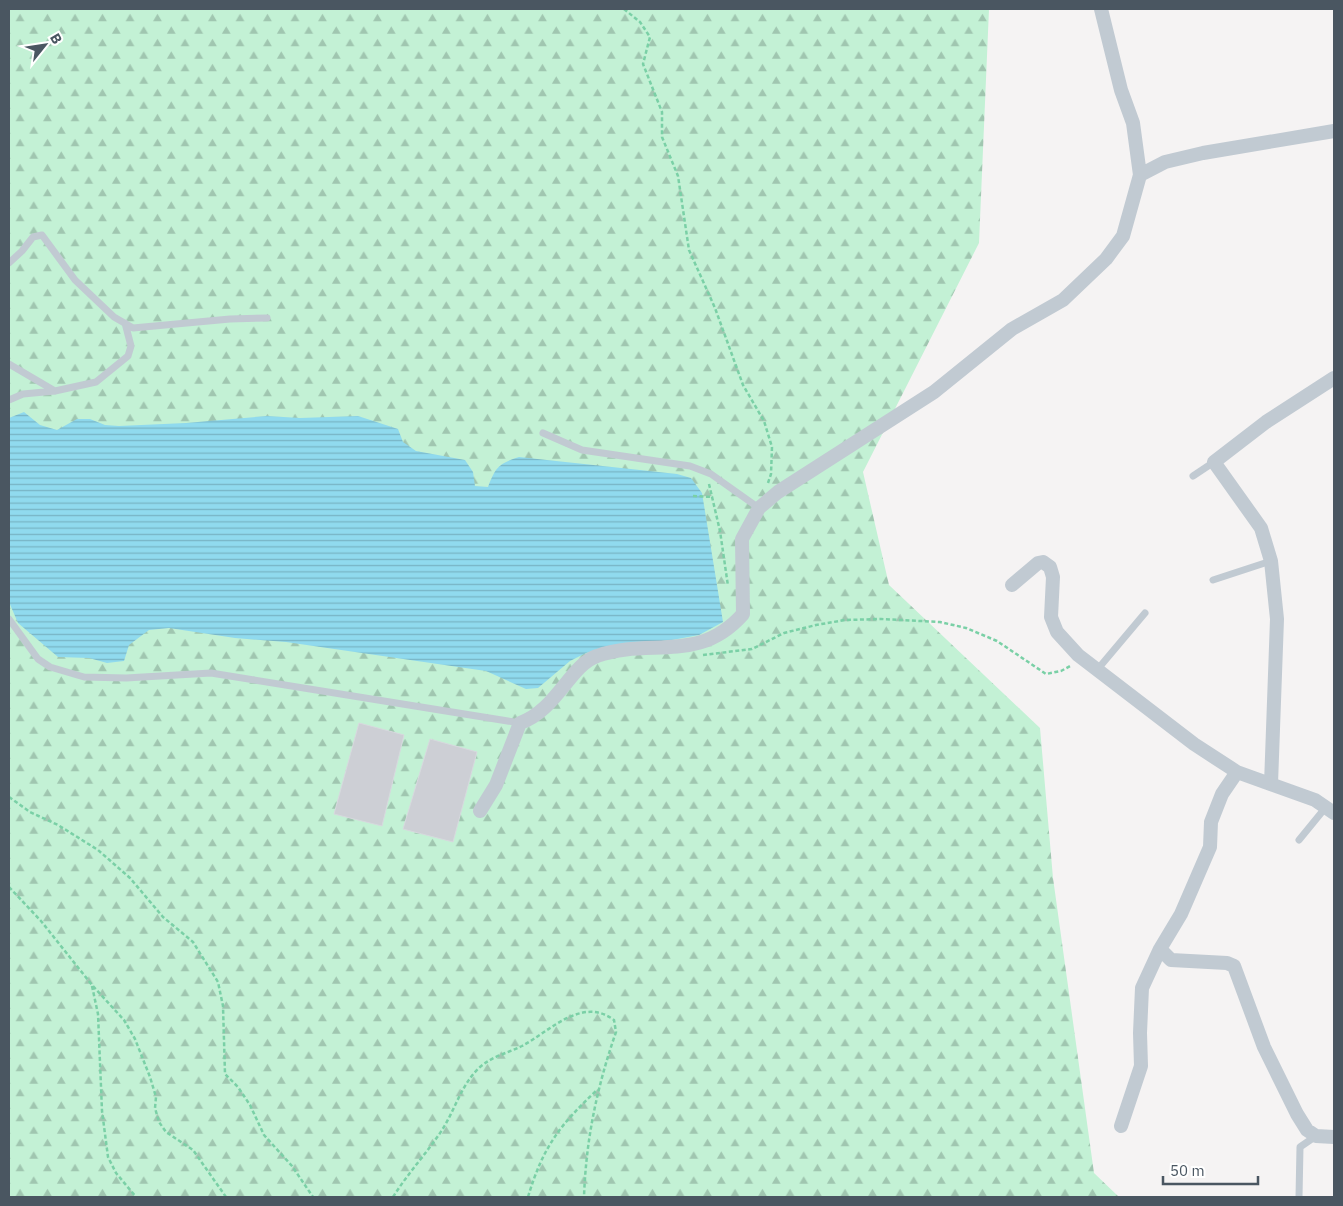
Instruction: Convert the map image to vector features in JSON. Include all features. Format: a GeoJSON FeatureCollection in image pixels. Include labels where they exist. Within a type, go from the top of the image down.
{"type":"FeatureCollection","features":[{"type":"Feature","properties":{"kind":"street"},"geometry":{"type":"LineString","coordinates":[[480,811],[496,785],[520,723],[534,718],[548,706],[594,656],[617,650],[689,647],[730,629],[743,614],[742,538],[759,508],[778,492],[934,392],[1012,329],[1063,300],[1106,260],[1123,236],[1140,175],[1133,123],[1121,90],[1101,9]]}},
{"type":"Feature","properties":{"kind":"street"},"geometry":{"type":"LineString","coordinates":[[1140,175],[1165,162],[1203,153],[1334,131]]}},
{"type":"Feature","properties":{"kind":"street"},"geometry":{"type":"LineString","coordinates":[[1271,784],[1278,619],[1271,560],[1261,528],[1214,462],[1266,422],[1334,378]]}},
{"type":"Feature","properties":{"kind":"street"},"geometry":{"type":"LineString","coordinates":[[1012,585],[1038,563],[1043,562],[1050,567],[1053,577],[1050,617],[1057,632],[1082,659],[1194,744],[1237,772],[1315,800],[1330,810]]}},
{"type":"Feature","properties":{"kind":"street"},"geometry":{"type":"LineString","coordinates":[[1121,1126],[1140,1066],[1142,988],[1160,949],[1181,914],[1210,847],[1212,816],[1222,794],[1237,772]]}},
{"type":"Feature","properties":{"kind":"street"},"geometry":{"type":"LineString","coordinates":[[1160,949],[1171,960],[1228,963],[1234,966],[1276,1075],[1307,1130],[1316,1136],[1334,1138]]}},
{"type":"Feature","properties":{"kind":"lane"},"geometry":{"type":"LineString","coordinates":[[9,263],[33,237],[42,235],[75,280],[114,317],[133,328],[230,319],[266,318]]}},
{"type":"Feature","properties":{"kind":"lane"},"geometry":{"type":"LineString","coordinates":[[9,400],[23,394],[55,391],[96,382],[128,356],[132,346],[125,323]]}},
{"type":"Feature","properties":{"kind":"lane"},"geometry":{"type":"LineString","coordinates":[[9,364],[55,391]]}},
{"type":"Feature","properties":{"kind":"lane"},"geometry":{"type":"LineString","coordinates":[[542,433],[582,450],[690,466],[703,471],[733,489],[759,508]]}},
{"type":"Feature","properties":{"kind":"lane"},"geometry":{"type":"LineString","coordinates":[[1193,476],[1214,462]]}},
{"type":"Feature","properties":{"kind":"lane"},"geometry":{"type":"LineString","coordinates":[[1213,580],[1271,560]]}},
{"type":"Feature","properties":{"kind":"lane"},"geometry":{"type":"LineString","coordinates":[[1097,670],[1145,613]]}},
{"type":"Feature","properties":{"kind":"lane"},"geometry":{"type":"LineString","coordinates":[[9,619],[38,659],[50,667],[84,677],[126,678],[211,673],[520,723]]}},
{"type":"Feature","properties":{"kind":"lane"},"geometry":{"type":"LineString","coordinates":[[1299,840],[1330,810]]}},
{"type":"Feature","properties":{"kind":"lane"},"geometry":{"type":"LineString","coordinates":[[1299,1197],[1300,1147],[1316,1136]]}},
{"type":"Feature","properties":{"kind":"path"},"geometry":{"type":"LineString","coordinates":[[624,9],[640,22],[650,36],[643,64],[662,112],[662,138],[678,176],[689,250],[714,308],[743,385],[764,421],[772,447],[771,474],[759,508]]}},
{"type":"Feature","properties":{"kind":"path"},"geometry":{"type":"LineString","coordinates":[[703,471],[713,497],[730,594]]}},
{"type":"Feature","properties":{"kind":"path"},"geometry":{"type":"LineString","coordinates":[[693,496],[713,497]]}},
{"type":"Feature","properties":{"kind":"path"},"geometry":{"type":"LineString","coordinates":[[696,656],[725,654],[752,649],[784,634],[816,625],[845,620],[881,619],[940,622],[966,628],[997,641],[1046,674],[1061,671],[1082,659]]}},
{"type":"Feature","properties":{"kind":"path"},"geometry":{"type":"LineString","coordinates":[[9,797],[30,812],[58,825],[98,850],[130,878],[163,917],[193,942],[218,982],[223,1006],[225,1074],[238,1087],[250,1104],[264,1135],[292,1166],[313,1197]]}},
{"type":"Feature","properties":{"kind":"path"},"geometry":{"type":"LineString","coordinates":[[9,887],[41,921],[92,985],[124,1020],[135,1039],[156,1097],[155,1108],[159,1122],[166,1132],[193,1150],[226,1197]]}},
{"type":"Feature","properties":{"kind":"path"},"geometry":{"type":"LineString","coordinates":[[92,985],[98,1014],[102,1111],[108,1157],[116,1173],[136,1197]]}},
{"type":"Feature","properties":{"kind":"path"},"geometry":{"type":"LineString","coordinates":[[393,1197],[410,1170],[442,1130],[463,1088],[478,1068],[498,1055],[520,1047],[541,1035],[572,1014],[591,1011],[608,1016],[614,1020],[616,1032],[597,1090],[586,1150],[584,1197]]}},
{"type":"Feature","properties":{"kind":"path"},"geometry":{"type":"LineString","coordinates":[[528,1197],[542,1156],[556,1133],[568,1118],[597,1090]]}},
{"type":"Feature","properties":{"kind":"green space"},"geometry":{"type":"Polygon","coordinates":[[[9,9],[989,9],[979,243],[863,472],[889,585],[1040,728],[1053,878],[1094,1173],[1119,1197],[9,1197],[9,9]]]}},
{"type":"Feature","properties":{"kind":"water"},"geometry":{"type":"Polygon","coordinates":[[[24,412],[40,425],[57,430],[77,419],[90,419],[105,425],[119,426],[186,423],[267,416],[300,418],[358,416],[398,429],[403,442],[416,451],[465,460],[473,472],[475,486],[488,487],[493,475],[502,464],[519,457],[677,474],[691,478],[702,493],[723,622],[699,635],[672,640],[609,646],[586,653],[570,661],[538,688],[526,689],[486,671],[286,642],[235,638],[169,628],[149,630],[129,645],[124,661],[107,663],[89,658],[58,657],[18,623],[9,602],[9,418],[24,412]]]}},
{"type":"Feature","properties":{"kind":"building"},"geometry":{"type":"Polygon","coordinates":[[[359,723],[404,735],[382,826],[334,814],[359,723]]]}},
{"type":"Feature","properties":{"kind":"building"},"geometry":{"type":"Polygon","coordinates":[[[430,739],[477,752],[453,842],[403,829],[430,739]]]}}]}
